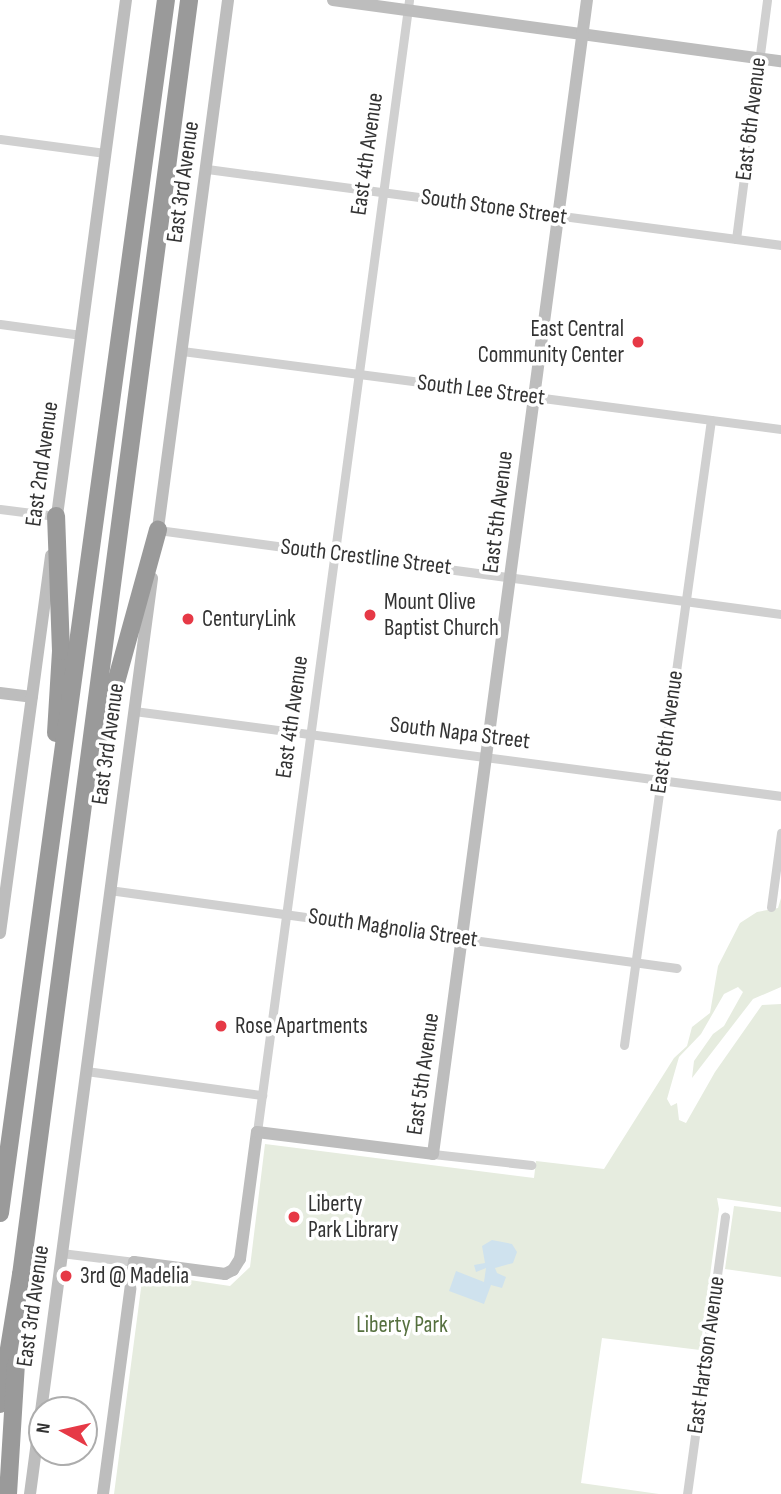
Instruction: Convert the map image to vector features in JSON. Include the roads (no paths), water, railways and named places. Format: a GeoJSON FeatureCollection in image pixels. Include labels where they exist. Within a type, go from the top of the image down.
{"type":"FeatureCollection","features":[{"type":"Feature","properties":{"kind":"highway"},"geometry":{"type":"LineString","coordinates":[[0,1213],[166,0]]}},
{"type":"Feature","properties":{"kind":"highway"},"geometry":{"type":"LineString","coordinates":[[0,1404],[85,794],[189,0]]}},
{"type":"Feature","properties":{"kind":"highway"},"geometry":{"type":"LineString","coordinates":[[57,516],[61,651],[55,729],[60,776]]}},
{"type":"Feature","properties":{"kind":"highway"},"geometry":{"type":"LineString","coordinates":[[85,794],[158,530]]}},
{"type":"Feature","properties":{"kind":"highway"},"geometry":{"type":"LineString","coordinates":[[0,1167],[8,1149]]}},
{"type":"Feature","properties":{"kind":"highway"},"geometry":{"type":"LineString","coordinates":[[8,1494],[20,1275]]}},
{"type":"Feature","properties":{"kind":"street","name":"East 2nd Avenue"},"geometry":{"type":"LineString","coordinates":[[0,933],[4,878],[32,697],[126,0]]}},
{"type":"Feature","properties":{"kind":"street","name":"East 3rd Avenue"},"geometry":{"type":"LineString","coordinates":[[30,1494],[228,0]]}},
{"type":"Feature","properties":{"kind":"street"},"geometry":{"type":"LineString","coordinates":[[333,0],[408,5],[781,61]]}},
{"type":"Feature","properties":{"kind":"street","name":"East 5th Avenue"},"geometry":{"type":"LineString","coordinates":[[433,1153],[587,0]]}},
{"type":"Feature","properties":{"kind":"street","name":"East 6th Avenue"},"geometry":{"type":"LineString","coordinates":[[736,239],[767,0]]}},
{"type":"Feature","properties":{"kind":"street","name":"East 4th Avenue"},"geometry":{"type":"LineString","coordinates":[[134,1262],[225,1275],[233,1270],[240,1259],[408,5]]}},
{"type":"Feature","properties":{"kind":"street"},"geometry":{"type":"LineString","coordinates":[[0,139],[105,153]]}},
{"type":"Feature","properties":{"kind":"street","name":"South Stone Street"},"geometry":{"type":"LineString","coordinates":[[207,169],[781,245]]}},
{"type":"Feature","properties":{"kind":"street"},"geometry":{"type":"LineString","coordinates":[[0,324],[81,335]]}},
{"type":"Feature","properties":{"kind":"street","name":"South Lee Street"},"geometry":{"type":"LineString","coordinates":[[182,351],[781,429]]}},
{"type":"Feature","properties":{"kind":"street","name":"East 6th Avenue"},"geometry":{"type":"LineString","coordinates":[[625,1045],[659,782],[711,419]]}},
{"type":"Feature","properties":{"kind":"street"},"geometry":{"type":"LineString","coordinates":[[0,509],[57,516]]}},
{"type":"Feature","properties":{"kind":"street","name":"South Crestline Street"},"geometry":{"type":"LineString","coordinates":[[158,530],[781,614]]}},
{"type":"Feature","properties":{"kind":"street"},"geometry":{"type":"LineString","coordinates":[[0,693],[32,697]]}},
{"type":"Feature","properties":{"kind":"street","name":"South Napa Street"},"geometry":{"type":"LineString","coordinates":[[134,711],[781,796]]}},
{"type":"Feature","properties":{"kind":"street"},"geometry":{"type":"LineString","coordinates":[[771,907],[781,833]]}},
{"type":"Feature","properties":{"kind":"street","name":"South Magnolia Street"},"geometry":{"type":"LineString","coordinates":[[108,890],[677,968]]}},
{"type":"Feature","properties":{"kind":"street"},"geometry":{"type":"LineString","coordinates":[[86,1071],[262,1095]]}},
{"type":"Feature","properties":{"kind":"street"},"geometry":{"type":"LineString","coordinates":[[257,1132],[531,1165]]}},
{"type":"Feature","properties":{"kind":"street","name":"East Hartson Avenue"},"geometry":{"type":"LineString","coordinates":[[687,1494],[725,1217]]}},
{"type":"Feature","properties":{"kind":"street"},"geometry":{"type":"LineString","coordinates":[[61,1253],[134,1262],[103,1494]]}},
{"type":"Feature","properties":{"kind":"water"},"geometry":{"type":"Polygon","coordinates":[[[492,1240],[512,1244],[517,1252],[513,1263],[495,1268],[497,1273],[506,1277],[502,1288],[491,1285],[484,1304],[449,1291],[456,1271],[484,1282],[486,1268],[476,1272],[474,1265],[485,1263],[482,1246],[492,1240]]]}},
{"type":"Feature","properties":{"kind":"place","name":"East Central Community Center"},"geometry":{"type":"Point","coordinates":[638,342]}},
{"type":"Feature","properties":{"kind":"place","name":"Mount Olive Baptist Church"},"geometry":{"type":"Point","coordinates":[370,615]}},
{"type":"Feature","properties":{"kind":"place","name":"CenturyLink"},"geometry":{"type":"Point","coordinates":[188,619]}},
{"type":"Feature","properties":{"kind":"place","name":"Rose Apartments"},"geometry":{"type":"Point","coordinates":[221,1026]}},
{"type":"Feature","properties":{"kind":"place","name":"Liberty Park Library"},"geometry":{"type":"Point","coordinates":[294,1217]}},
{"type":"Feature","properties":{"kind":"place","name":"3rd @ Madelia"},"geometry":{"type":"Point","coordinates":[66,1276]}},
{"type":"Feature","properties":{"kind":"park label","name":"Liberty Park"},"geometry":{"type":"Point","coordinates":[402,1325]}}]}
